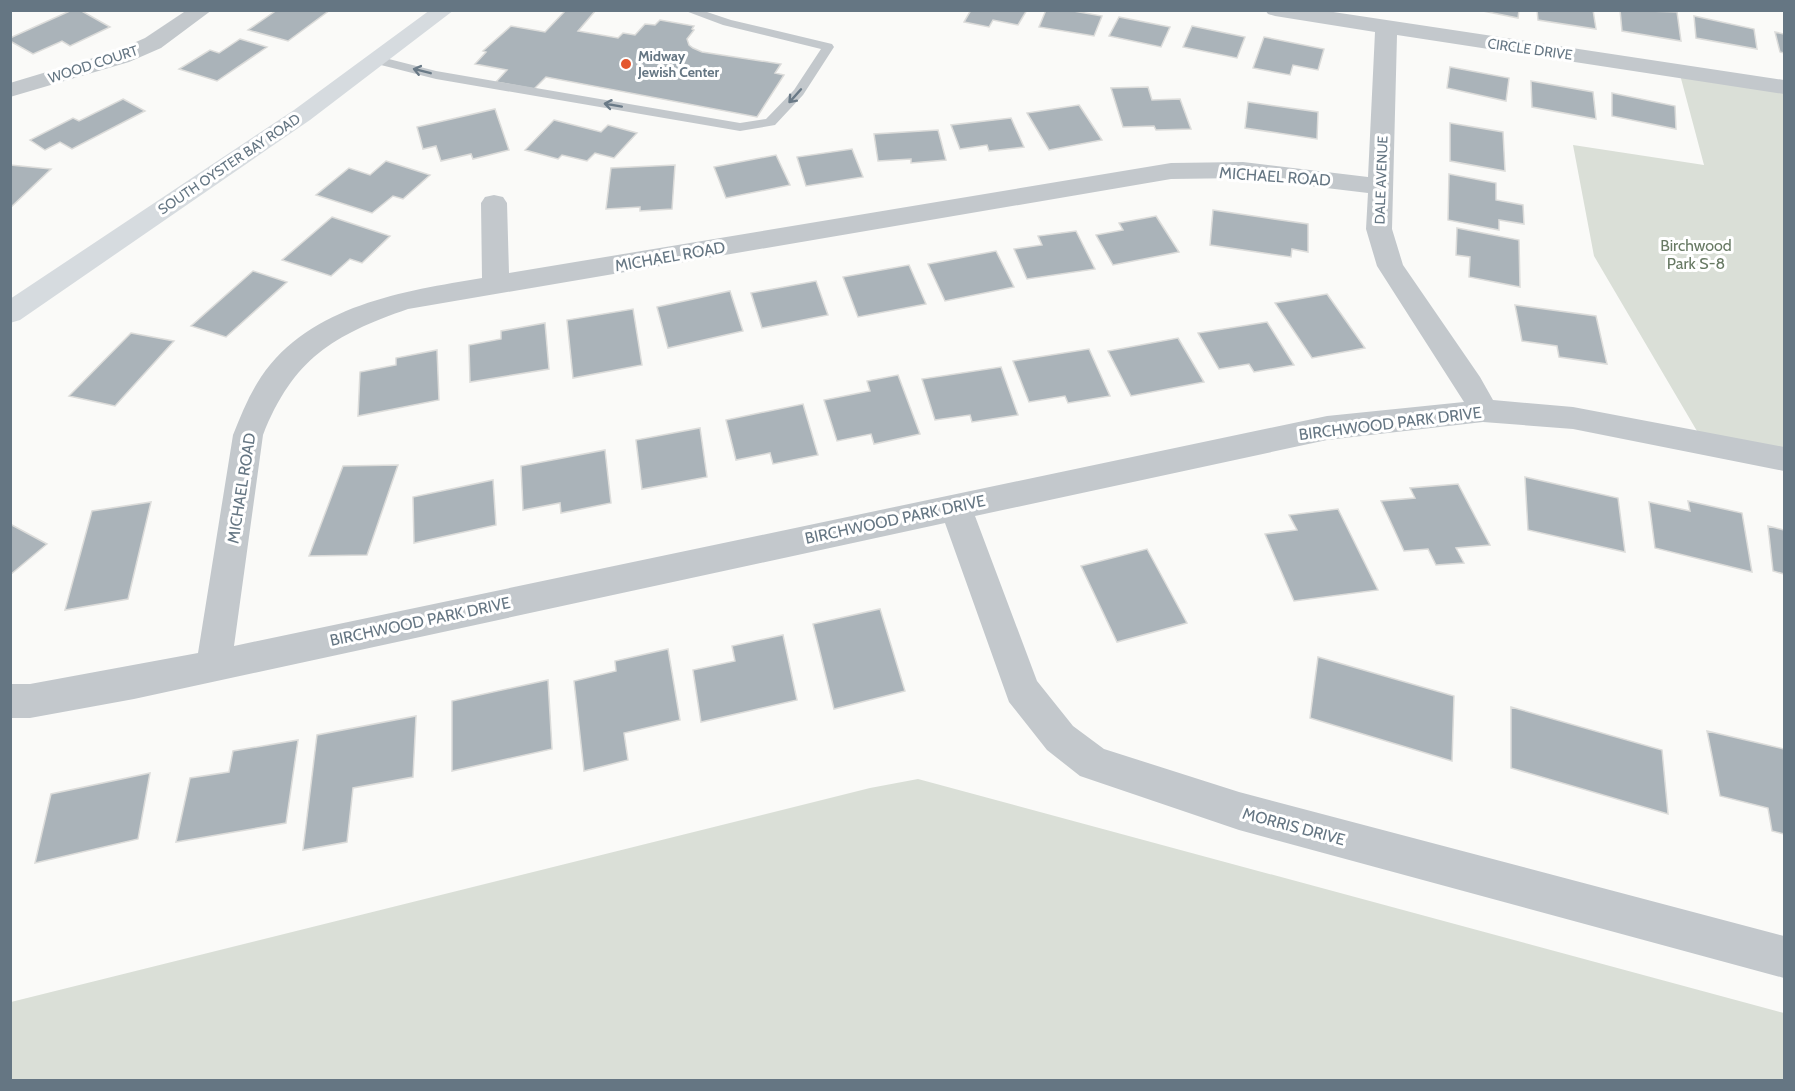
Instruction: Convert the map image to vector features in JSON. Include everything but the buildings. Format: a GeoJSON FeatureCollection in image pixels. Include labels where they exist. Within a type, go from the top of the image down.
{"type":"FeatureCollection","features":[{"type":"Feature","properties":{"kind":"main road","name":"SOUTH OYSTER BAY ROAD"},"geometry":{"type":"LineString","coordinates":[[10,313],[302,115],[444,10]]}},
{"type":"Feature","properties":{"kind":"street","name":"WOOD COURT"},"geometry":{"type":"LineString","coordinates":[[10,90],[121,57],[153,43],[202,10]]}},
{"type":"Feature","properties":{"kind":"street","name":"CIRCLE DRIVE"},"geometry":{"type":"LineString","coordinates":[[1275,10],[1785,87]]}},
{"type":"Feature","properties":{"kind":"street","name":"DALE AVENUE"},"geometry":{"type":"LineString","coordinates":[[1386,27],[1378,229],[1390,266],[1470,385],[1484,411]]}},
{"type":"Feature","properties":{"kind":"street","name":"MICHAEL ROAD"},"geometry":{"type":"LineString","coordinates":[[214,665],[248,435],[257,406],[273,381],[297,354],[335,327],[376,309],[404,300],[1171,171],[1243,170],[1380,187]]}},
{"type":"Feature","properties":{"kind":"street"},"geometry":{"type":"LineString","coordinates":[[494,203],[496,285]]}},
{"type":"Feature","properties":{"kind":"street","name":"BIRCHWOOD PARK DRIVE"},"geometry":{"type":"LineString","coordinates":[[10,701],[30,701],[134,683],[1327,428],[1484,411],[1574,418],[1785,459]]}},
{"type":"Feature","properties":{"kind":"street","name":"MORRIS DRIVE"},"geometry":{"type":"LineString","coordinates":[[956,507],[1022,690],[1060,738],[1093,763],[1239,811],[1785,957]]}},
{"type":"Feature","properties":{"kind":"lane"},"geometry":{"type":"LineString","coordinates":[[377,60],[436,75],[740,127],[770,122],[799,92],[828,47],[727,23],[688,10]]}},
{"type":"Feature","properties":{"kind":"green space","name":"Birchwood Park S-8"},"geometry":{"type":"Polygon","coordinates":[[[1679,71],[1784,87],[1784,459],[1704,443],[1594,256],[1573,145],[1704,165],[1679,71]]]}},
{"type":"Feature","properties":{"kind":"green space"},"geometry":{"type":"Polygon","coordinates":[[[918,779],[1784,1013],[1784,1080],[11,1080],[11,1002],[870,788],[918,779]]]}},
{"type":"Feature","properties":{"kind":"place","name":"Midway Jewish Center"},"geometry":{"type":"Point","coordinates":[626,64]}}]}
